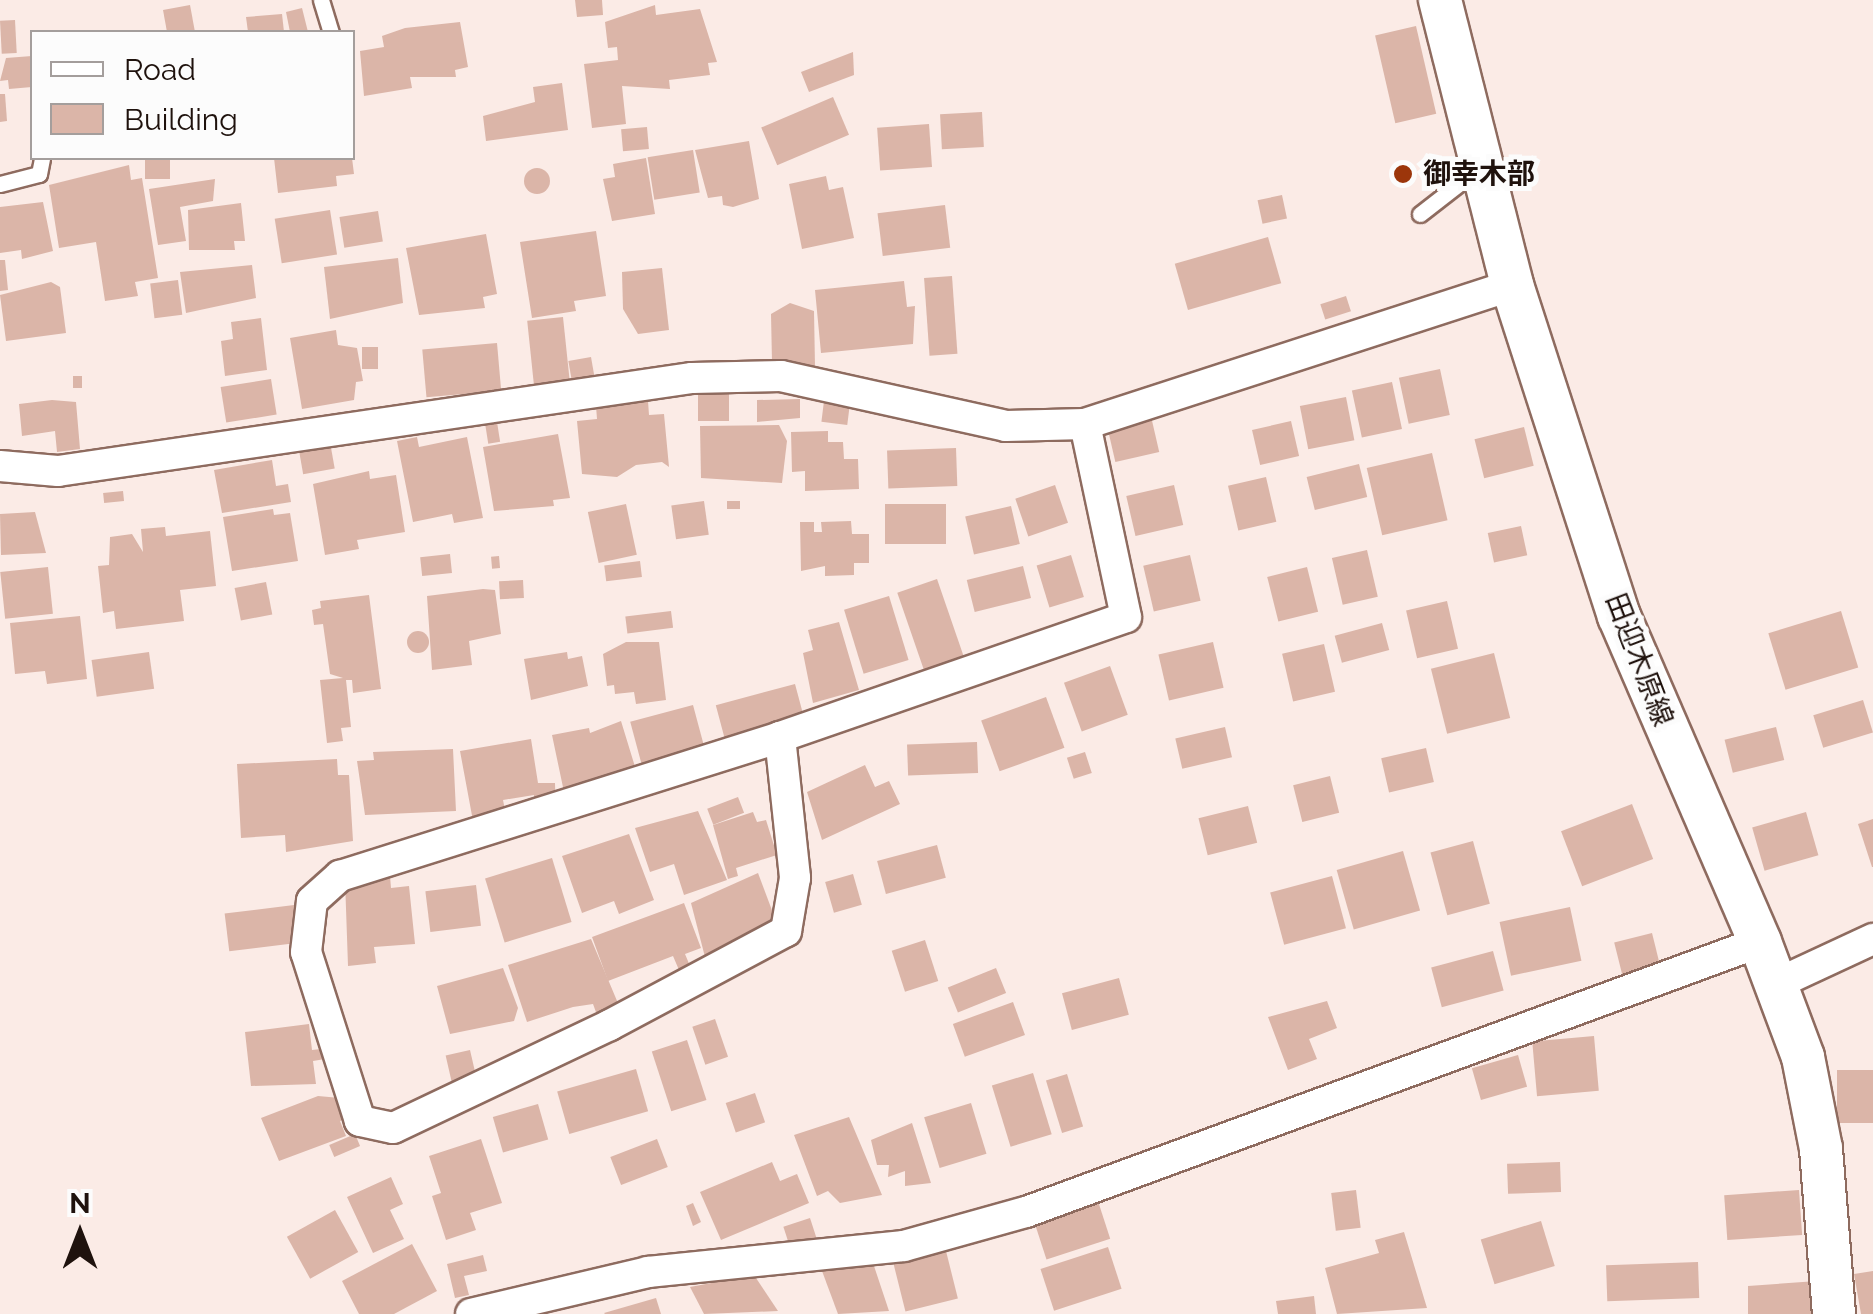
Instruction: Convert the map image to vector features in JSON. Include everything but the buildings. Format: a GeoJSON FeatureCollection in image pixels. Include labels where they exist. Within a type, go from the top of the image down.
{"type":"FeatureCollection","features":[{"type":"Feature","properties":{"kind":"main road","name":"田迎木原線"},"geometry":{"type":"LineString","coordinates":[[1440,0],[1512,285],[1619,616],[1760,942],[1803,1057],[1822,1149],[1834,1314]]}},
{"type":"Feature","properties":{"kind":"street"},"geometry":{"type":"LineString","coordinates":[[0,466],[58,471],[692,378],[781,376],[1006,426],[1085,424],[1512,285]]}},
{"type":"Feature","properties":{"kind":"street"},"geometry":{"type":"LineString","coordinates":[[780,738],[796,878],[786,930],[610,1025],[393,1128],[360,1121],[306,952],[312,901],[340,876],[780,738],[1126,617],[1085,424]]}},
{"type":"Feature","properties":{"kind":"street"},"geometry":{"type":"LineString","coordinates":[[1776,984],[1873,939]]}},
{"type":"Feature","properties":{"kind":"street"},"geometry":{"type":"LineString","coordinates":[[471,1314],[648,1272],[904,1246],[1026,1212],[1760,942]]}},
{"type":"Feature","properties":{"kind":"lane"},"geometry":{"type":"LineString","coordinates":[[321,0],[329,30]]}},
{"type":"Feature","properties":{"kind":"lane"},"geometry":{"type":"LineString","coordinates":[[0,184],[39,174],[42,160]]}},
{"type":"Feature","properties":{"kind":"lane"},"geometry":{"type":"LineString","coordinates":[[1420,214],[1482,166]]}},
{"type":"Feature","properties":{"kind":"place","name":"御幸木部"},"geometry":{"type":"Point","coordinates":[1403,174]}}]}
